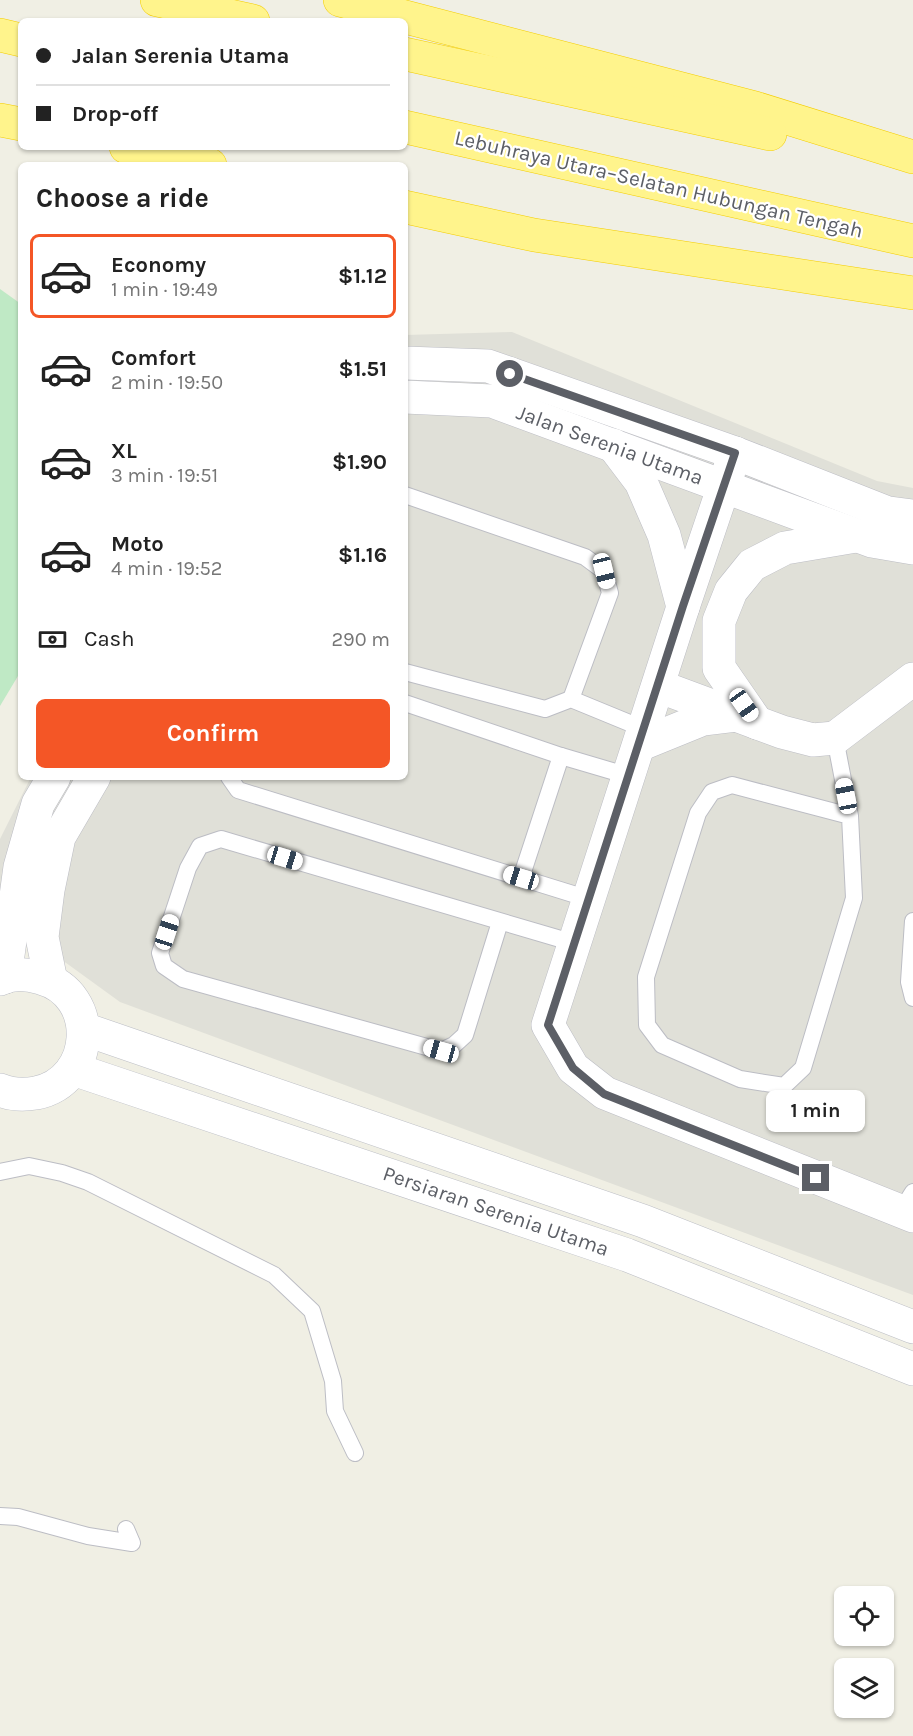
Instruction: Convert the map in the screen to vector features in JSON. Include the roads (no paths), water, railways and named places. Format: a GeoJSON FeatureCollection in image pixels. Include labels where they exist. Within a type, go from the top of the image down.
{"type":"FeatureCollection","features":[{"type":"Feature","properties":{"kind":"highway"},"geometry":{"type":"LineString","coordinates":[[158,0],[240,18]]}},
{"type":"Feature","properties":{"kind":"highway"},"geometry":{"type":"LineString","coordinates":[[340,0],[755,108],[913,157]]}},
{"type":"Feature","properties":{"kind":"highway"},"geometry":{"type":"LineString","coordinates":[[0,35],[18,39]]}},
{"type":"Feature","properties":{"kind":"highway"},"geometry":{"type":"LineString","coordinates":[[408,55],[913,165]]}},
{"type":"Feature","properties":{"kind":"highway"},"geometry":{"type":"LineString","coordinates":[[0,120],[18,123]]}},
{"type":"Feature","properties":{"kind":"highway","name":"Lebuhraya Utara–Selatan Hubungan Tengah"},"geometry":{"type":"LineString","coordinates":[[408,128],[913,241]]}},
{"type":"Feature","properties":{"kind":"highway"},"geometry":{"type":"LineString","coordinates":[[140,150],[196,162]]}},
{"type":"Feature","properties":{"kind":"highway"},"geometry":{"type":"LineString","coordinates":[[408,208],[534,235],[913,294]]}},
{"type":"Feature","properties":{"kind":"street","name":"Jalan Serenia Utama"},"geometry":{"type":"LineString","coordinates":[[408,363],[488,366],[735,453],[888,513],[913,516]]}},
{"type":"Feature","properties":{"kind":"street","name":"Jalan Serenia Utama"},"geometry":{"type":"LineString","coordinates":[[408,397],[492,401],[872,541],[913,548]]}},
{"type":"Feature","properties":{"kind":"street"},"geometry":{"type":"LineString","coordinates":[[613,445],[641,482],[664,535],[683,606]]}},
{"type":"Feature","properties":{"kind":"street"},"geometry":{"type":"LineString","coordinates":[[735,453],[683,606],[548,1025],[573,1068],[604,1094],[909,1207]]}},
{"type":"Feature","properties":{"kind":"street"},"geometry":{"type":"LineString","coordinates":[[746,719],[719,668],[720,621],[731,591],[752,565],[785,548],[858,536]]}},
{"type":"Feature","properties":{"kind":"street"},"geometry":{"type":"LineString","coordinates":[[658,686],[782,732],[813,741],[835,738],[913,679]]}},
{"type":"Feature","properties":{"kind":"street"},"geometry":{"type":"LineString","coordinates":[[641,737],[703,719],[746,719]]}},
{"type":"Feature","properties":{"kind":"street"},"geometry":{"type":"LineString","coordinates":[[0,1090],[26,1095],[44,1091],[60,1083],[73,1069],[84,1043],[84,1029],[80,1014],[74,1001],[63,989],[51,981],[28,975],[3,978],[10,875],[38,804],[52,780]]}},
{"type":"Feature","properties":{"kind":"street"},"geometry":{"type":"LineString","coordinates":[[51,981],[42,937],[50,879],[59,837],[92,780]]}},
{"type":"Feature","properties":{"kind":"street","name":"Persiaran Serenia Utama"},"geometry":{"type":"LineString","coordinates":[[84,1029],[643,1221],[913,1327]]}},
{"type":"Feature","properties":{"kind":"street","name":"Persiaran Serenia Utama"},"geometry":{"type":"LineString","coordinates":[[73,1069],[627,1255],[913,1369]]}},
{"type":"Feature","properties":{"kind":"lane"},"geometry":{"type":"LineString","coordinates":[[408,496],[585,557],[604,571],[610,593],[572,699]]}},
{"type":"Feature","properties":{"kind":"lane"},"geometry":{"type":"LineString","coordinates":[[408,673],[545,709],[572,699],[641,737]]}},
{"type":"Feature","properties":{"kind":"lane"},"geometry":{"type":"LineString","coordinates":[[408,704],[561,756],[629,776]]}},
{"type":"Feature","properties":{"kind":"lane"},"geometry":{"type":"LineString","coordinates":[[835,738],[850,816],[854,898],[803,1068],[784,1086],[740,1079],[662,1046],[647,1025],[646,977],[698,813],[712,792],[732,785],[850,816]]}},
{"type":"Feature","properties":{"kind":"lane"},"geometry":{"type":"LineString","coordinates":[[521,878],[561,756]]}},
{"type":"Feature","properties":{"kind":"lane"},"geometry":{"type":"LineString","coordinates":[[231,780],[238,790],[589,899]]}},
{"type":"Feature","properties":{"kind":"lane"},"geometry":{"type":"LineString","coordinates":[[500,922],[465,1035],[454,1045],[441,1051],[183,979],[164,966],[160,953],[188,868],[200,846],[221,839],[574,943]]}},
{"type":"Feature","properties":{"kind":"lane"},"geometry":{"type":"LineString","coordinates":[[913,921],[909,982],[913,998]]}},
{"type":"Feature","properties":{"kind":"lane"},"geometry":{"type":"LineString","coordinates":[[0,1172],[29,1166],[62,1173],[88,1182],[274,1275],[312,1311],[333,1381],[335,1411],[355,1453]]}},
{"type":"Feature","properties":{"kind":"lane"},"geometry":{"type":"LineString","coordinates":[[0,1516],[18,1517],[87,1536],[132,1543],[126,1529]]}}]}
